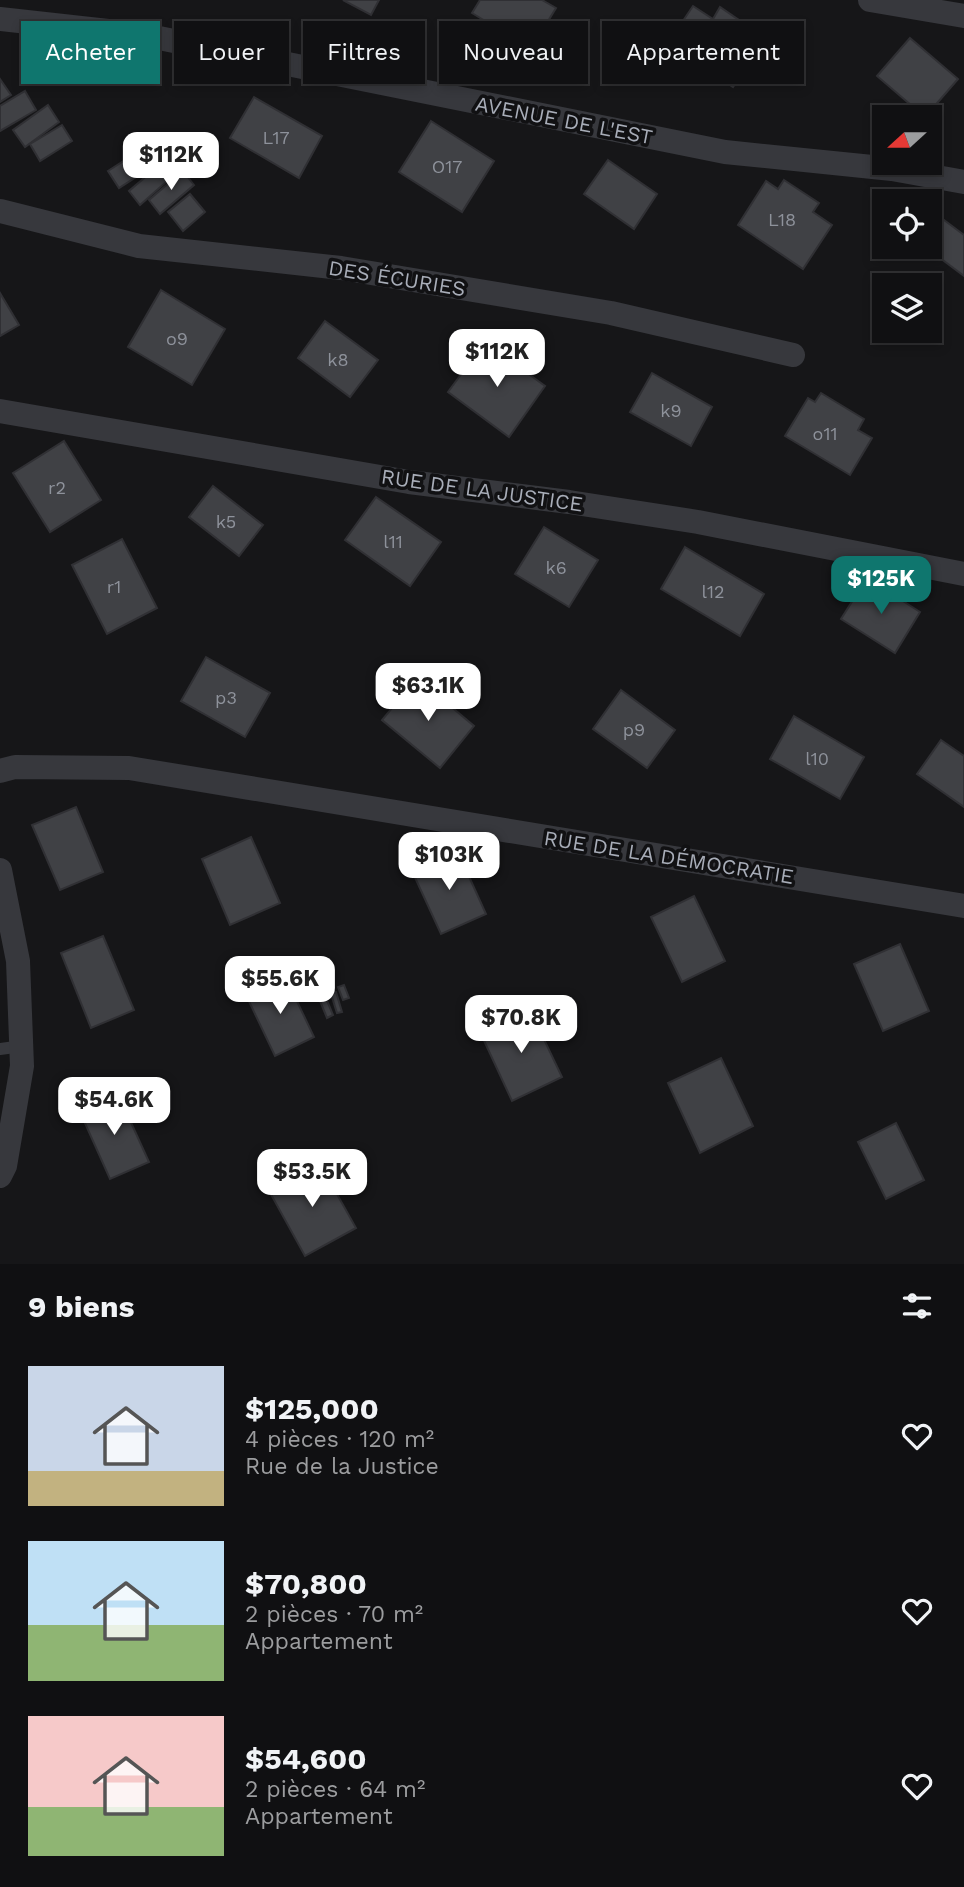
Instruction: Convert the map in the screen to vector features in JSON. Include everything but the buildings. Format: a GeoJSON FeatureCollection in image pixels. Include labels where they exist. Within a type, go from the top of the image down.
{"type":"FeatureCollection","features":[{"type":"Feature","properties":{"kind":"street"},"geometry":{"type":"LineString","coordinates":[[870,0],[964,16]]}},
{"type":"Feature","properties":{"kind":"street","name":"AVENUE DE L'EST"},"geometry":{"type":"LineString","coordinates":[[0,19],[144,35],[725,152],[892,169],[964,182]]}},
{"type":"Feature","properties":{"kind":"street","name":"DES ÉCURIES"},"geometry":{"type":"LineString","coordinates":[[0,211],[139,246],[341,268],[611,313],[793,355]]}},
{"type":"Feature","properties":{"kind":"street","name":"RUE DE LA JUSTICE"},"geometry":{"type":"LineString","coordinates":[[0,411],[409,481],[698,522],[964,574]]}},
{"type":"Feature","properties":{"kind":"street","name":"RUE DE LA DÉMOCRATIE"},"geometry":{"type":"LineString","coordinates":[[0,771],[15,767],[129,768],[964,906]]}},
{"type":"Feature","properties":{"kind":"street"},"geometry":{"type":"LineString","coordinates":[[0,870],[18,961],[11,1047],[22,1066],[5,1166],[0,1176]]}}]}
